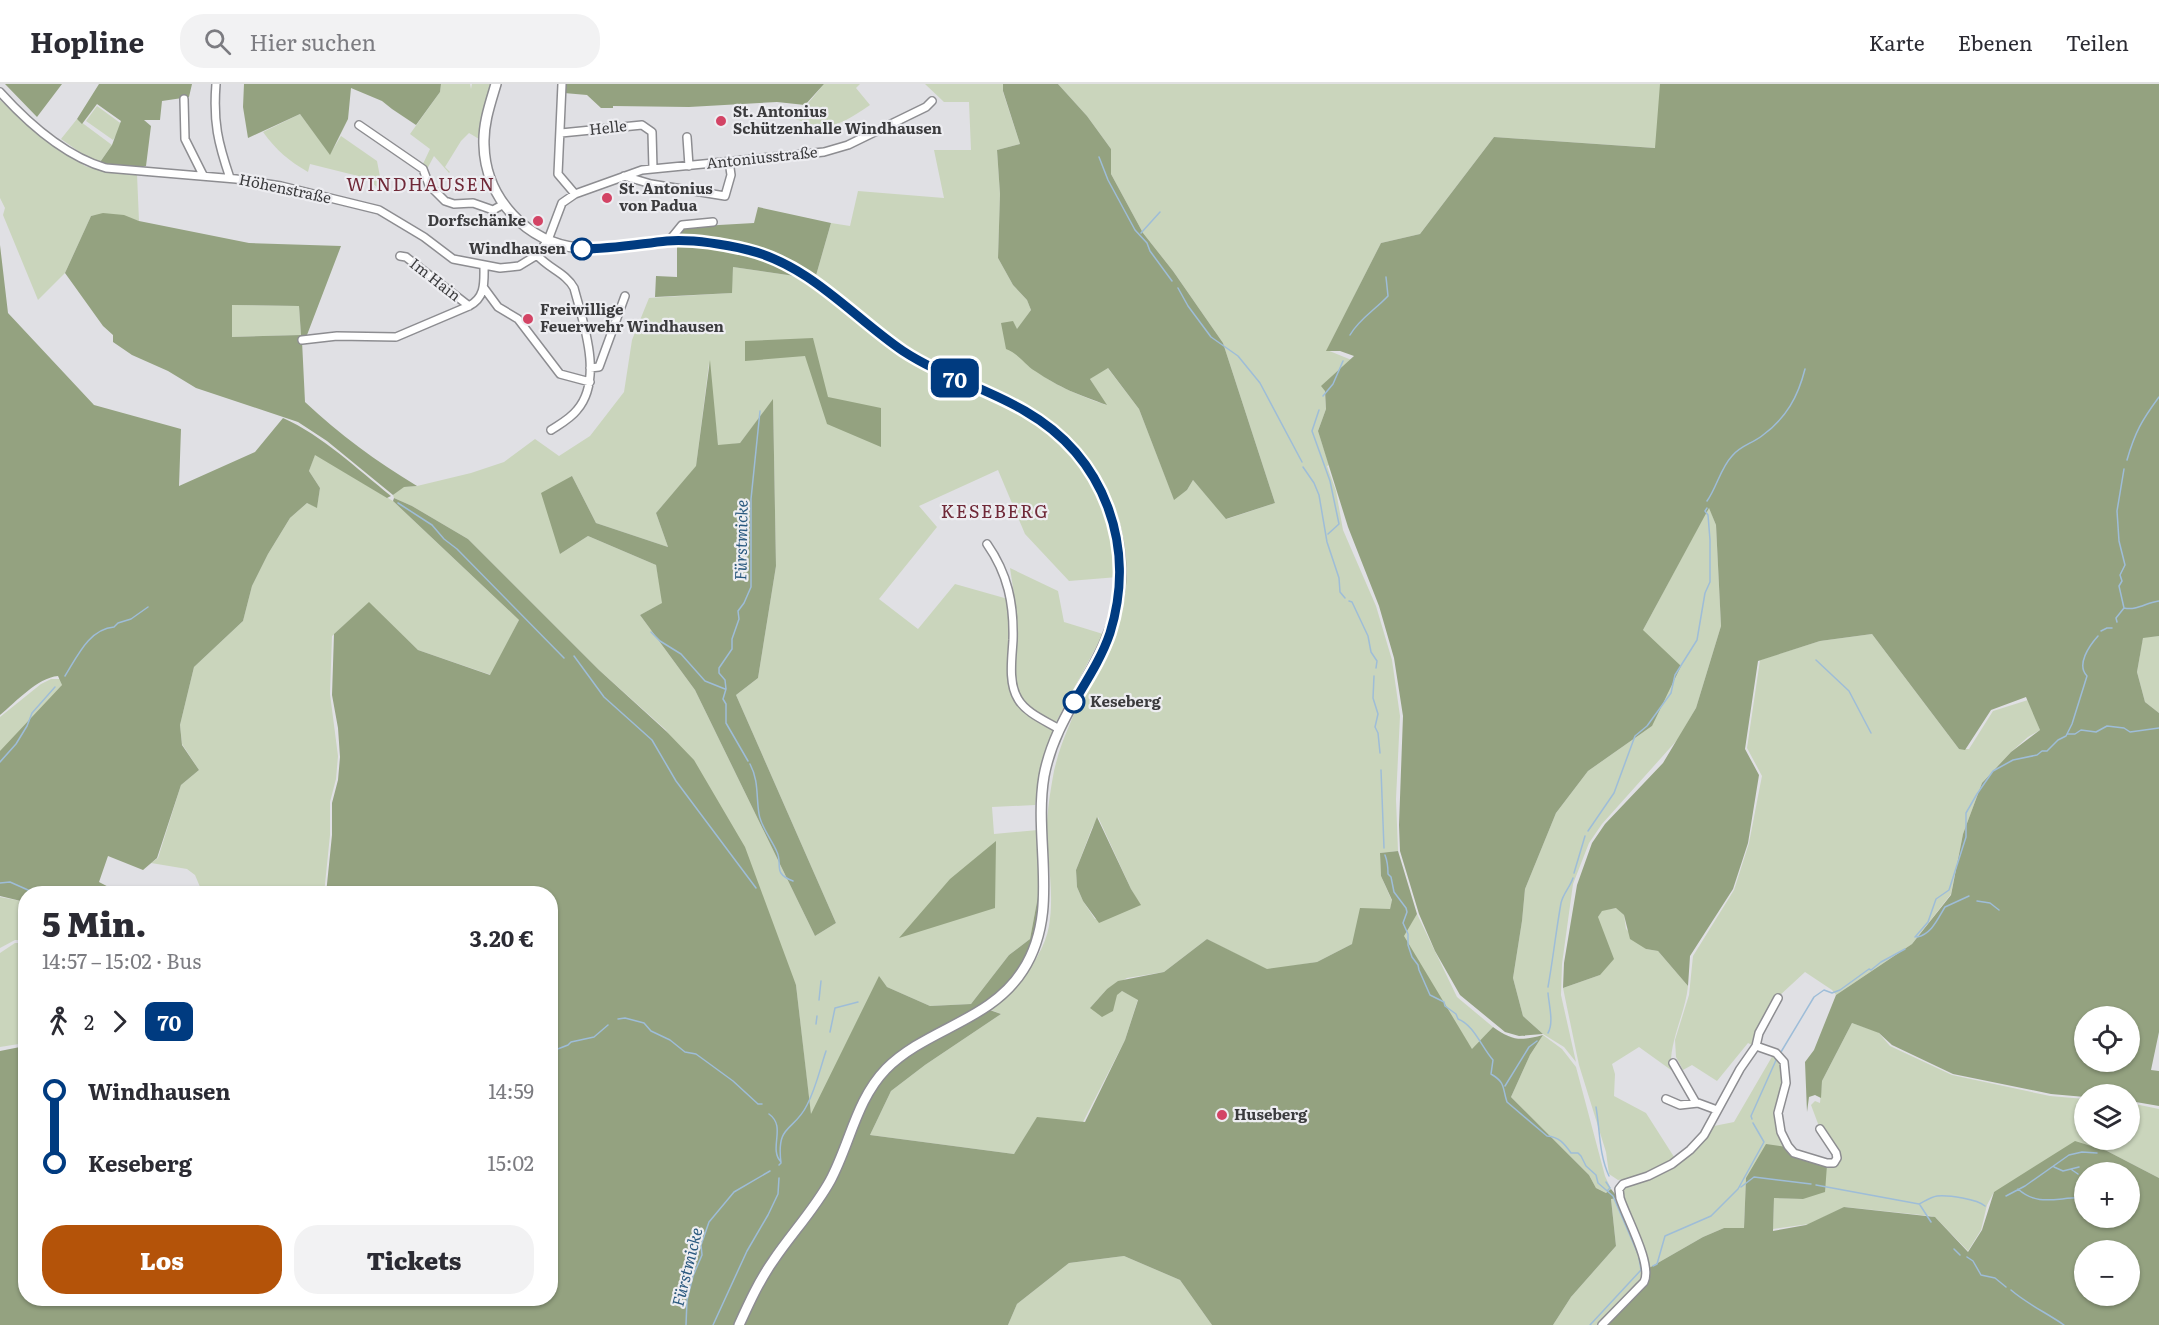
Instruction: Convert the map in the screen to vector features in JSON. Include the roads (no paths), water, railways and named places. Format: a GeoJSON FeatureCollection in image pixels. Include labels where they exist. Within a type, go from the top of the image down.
{"type":"FeatureCollection","features":[{"type":"Feature","properties":{"kind":"main road"},"geometry":{"type":"LineString","coordinates":[[496,84],[488,113],[484,146],[487,171],[492,185],[504,204],[524,225],[548,240],[582,249],[669,241],[710,243],[751,251],[798,271],[923,363],[1025,411],[1053,430],[1074,451],[1101,491],[1110,511],[1118,541],[1120,576],[1118,602],[1109,636],[1059,729],[1049,758],[1042,793],[1041,817],[1045,893],[1041,925],[1032,954],[1017,979],[996,1001],[980,1013],[906,1052],[889,1066],[874,1084],[860,1108],[831,1179],[812,1209],[773,1260],[739,1325]]}},
{"type":"Feature","properties":{"kind":"street"},"geometry":{"type":"LineString","coordinates":[[216,84],[216,134],[230,178]]}},
{"type":"Feature","properties":{"kind":"street"},"geometry":{"type":"LineString","coordinates":[[548,240],[562,203],[574,194],[558,174],[562,84]]}},
{"type":"Feature","properties":{"kind":"street","name":"Höhenstraße"},"geometry":{"type":"LineString","coordinates":[[0,92],[45,134],[88,163],[106,168],[230,178],[281,186],[378,210],[424,237],[453,259],[500,268],[519,266],[537,255],[548,240]]}},
{"type":"Feature","properties":{"kind":"street"},"geometry":{"type":"LineString","coordinates":[[184,99],[185,139],[203,175]]}},
{"type":"Feature","properties":{"kind":"street","name":"Antoniusstraße"},"geometry":{"type":"LineString","coordinates":[[574,194],[642,170],[832,150],[848,145],[926,107],[932,100]]}},
{"type":"Feature","properties":{"kind":"street"},"geometry":{"type":"LineString","coordinates":[[359,125],[423,169],[429,185],[445,201],[454,204],[473,203],[493,210],[504,204]]}},
{"type":"Feature","properties":{"kind":"street","name":"Helle"},"geometry":{"type":"LineString","coordinates":[[561,133],[642,125],[652,132],[653,169]]}},
{"type":"Feature","properties":{"kind":"street","name":"Antoniusstraße"},"geometry":{"type":"LineString","coordinates":[[687,137],[689,166]]}},
{"type":"Feature","properties":{"kind":"street"},"geometry":{"type":"LineString","coordinates":[[624,176],[651,184],[725,196],[731,176],[729,161]]}},
{"type":"Feature","properties":{"kind":"street"},"geometry":{"type":"LineString","coordinates":[[669,241],[682,225],[713,222]]}},
{"type":"Feature","properties":{"kind":"street"},"geometry":{"type":"LineString","coordinates":[[537,255],[546,265],[570,280],[587,336],[590,368],[590,382],[584,400],[576,411],[551,430]]}},
{"type":"Feature","properties":{"kind":"street","name":"Im Hain"},"geometry":{"type":"LineString","coordinates":[[400,256],[406,257],[469,306]]}},
{"type":"Feature","properties":{"kind":"street"},"geometry":{"type":"LineString","coordinates":[[302,340],[337,336],[396,337],[479,300],[484,288],[484,265]]}},
{"type":"Feature","properties":{"kind":"street"},"geometry":{"type":"LineString","coordinates":[[484,288],[498,307],[523,325],[560,374],[590,382]]}},
{"type":"Feature","properties":{"kind":"street"},"geometry":{"type":"LineString","coordinates":[[590,368],[599,367],[625,296]]}},
{"type":"Feature","properties":{"kind":"street"},"geometry":{"type":"LineString","coordinates":[[987,544],[1005,574],[1009,593],[1013,624],[1013,680],[1016,696],[1026,708],[1059,729]]}},
{"type":"Feature","properties":{"kind":"street"},"geometry":{"type":"LineString","coordinates":[[1602,1325],[1644,1282],[1647,1274],[1644,1260],[1622,1205],[1619,1189],[1627,1181],[1648,1176],[1672,1164],[1704,1135],[1740,1069],[1756,1046],[1778,998]]}},
{"type":"Feature","properties":{"kind":"street"},"geometry":{"type":"LineString","coordinates":[[1756,1046],[1776,1053],[1784,1062],[1786,1083],[1778,1113],[1781,1132],[1788,1146],[1794,1152],[1827,1163],[1834,1163],[1837,1158],[1836,1154],[1820,1129]]}},
{"type":"Feature","properties":{"kind":"street"},"geometry":{"type":"LineString","coordinates":[[1673,1063],[1696,1103]]}},
{"type":"Feature","properties":{"kind":"street"},"geometry":{"type":"LineString","coordinates":[[1666,1098],[1680,1105],[1701,1103],[1717,1110]]}},
{"type":"Feature","properties":{"kind":"waterway"},"geometry":{"type":"LineString","coordinates":[[1099,157],[1108,180],[1135,230],[1147,243],[1150,251],[1172,281]]}},
{"type":"Feature","properties":{"kind":"waterway"},"geometry":{"type":"LineString","coordinates":[[1141,233],[1160,212]]}},
{"type":"Feature","properties":{"kind":"waterway"},"geometry":{"type":"LineString","coordinates":[[1350,335],[1363,319],[1388,296],[1386,277]]}},
{"type":"Feature","properties":{"kind":"waterway"},"geometry":{"type":"LineString","coordinates":[[1178,288],[1211,337],[1238,356],[1260,383],[1302,462]]}},
{"type":"Feature","properties":{"kind":"waterway"},"geometry":{"type":"LineString","coordinates":[[1323,396],[1333,384],[1343,361]]}},
{"type":"Feature","properties":{"kind":"waterway"},"geometry":{"type":"LineString","coordinates":[[1707,501],[1732,456],[1739,449],[1763,435],[1785,414],[1795,398],[1805,369]]}},
{"type":"Feature","properties":{"kind":"waterway"},"geometry":{"type":"LineString","coordinates":[[2127,460],[2140,427],[2159,397]]}},
{"type":"Feature","properties":{"kind":"waterway"},"geometry":{"type":"LineString","coordinates":[[1319,410],[1312,431],[1330,481],[1339,524],[1328,534]]}},
{"type":"Feature","properties":{"kind":"waterway","name":"Fürstmicke"},"geometry":{"type":"LineString","coordinates":[[748,761],[726,723],[726,704],[723,699],[726,689],[725,680],[719,673],[719,668],[732,649],[732,639],[739,619],[738,611],[751,587],[751,499],[760,411]]}},
{"type":"Feature","properties":{"kind":"waterway"},"geometry":{"type":"LineString","coordinates":[[1303,467],[1319,495],[1327,542],[1339,578],[1340,592],[1345,598]]}},
{"type":"Feature","properties":{"kind":"waterway"},"geometry":{"type":"LineString","coordinates":[[2117,622],[2116,618],[2124,608],[2119,586],[2122,581],[2120,575],[2125,565],[2119,541],[2117,511],[2124,469]]}},
{"type":"Feature","properties":{"kind":"waterway"},"geometry":{"type":"LineString","coordinates":[[398,503],[432,525],[564,658]]}},
{"type":"Feature","properties":{"kind":"waterway"},"geometry":{"type":"LineString","coordinates":[[1588,831],[1614,793],[1635,736],[1647,726],[1671,693],[1675,675],[1697,640],[1705,593],[1710,582],[1710,540],[1708,515],[1705,511],[1707,508]]}},
{"type":"Feature","properties":{"kind":"waterway"},"geometry":{"type":"LineString","coordinates":[[1349,601],[1352,602],[1368,636],[1371,652],[1377,661],[1376,668]]}},
{"type":"Feature","properties":{"kind":"waterway"},"geometry":{"type":"LineString","coordinates":[[2124,608],[2159,601]]}},
{"type":"Feature","properties":{"kind":"waterway"},"geometry":{"type":"LineString","coordinates":[[65,676],[79,653],[97,633],[131,619],[148,607]]}},
{"type":"Feature","properties":{"kind":"waterway"},"geometry":{"type":"LineString","coordinates":[[2101,631],[2112,628]]}},
{"type":"Feature","properties":{"kind":"waterway"},"geometry":{"type":"LineString","coordinates":[[651,632],[660,641],[681,654],[705,681],[725,689]]}},
{"type":"Feature","properties":{"kind":"waterway"},"geometry":{"type":"LineString","coordinates":[[1915,937],[1928,922],[1936,899],[1949,890],[1966,837],[1966,813],[1993,771],[2013,760],[2047,751],[2058,740],[2066,736],[2087,676],[2084,672],[2083,661],[2098,636]]}},
{"type":"Feature","properties":{"kind":"waterway"},"geometry":{"type":"LineString","coordinates":[[574,656],[604,697],[652,740],[676,781],[756,888]]}},
{"type":"Feature","properties":{"kind":"waterway"},"geometry":{"type":"LineString","coordinates":[[1816,660],[1849,691],[1871,733]]}},
{"type":"Feature","properties":{"kind":"waterway"},"geometry":{"type":"LineString","coordinates":[[1374,676],[1373,698],[1378,714],[1375,727],[1378,733],[1380,753]]}},
{"type":"Feature","properties":{"kind":"waterway"},"geometry":{"type":"LineString","coordinates":[[0,762],[16,744],[32,713],[55,687]]}},
{"type":"Feature","properties":{"kind":"waterway"},"geometry":{"type":"LineString","coordinates":[[2067,734],[2075,734],[2081,730],[2096,732],[2107,726],[2124,728],[2130,732],[2159,728]]}},
{"type":"Feature","properties":{"kind":"waterway","name":"Fürstmicke"},"geometry":{"type":"LineString","coordinates":[[750,764],[756,783],[760,819],[779,857],[780,872],[793,881]]}},
{"type":"Feature","properties":{"kind":"waterway"},"geometry":{"type":"LineString","coordinates":[[1381,770],[1384,848]]}},
{"type":"Feature","properties":{"kind":"waterway"},"geometry":{"type":"LineString","coordinates":[[1574,873],[1585,836]]}},
{"type":"Feature","properties":{"kind":"waterway"},"geometry":{"type":"LineString","coordinates":[[1385,855],[1394,892],[1406,908],[1403,923],[1408,934],[1408,945],[1430,995],[1444,1002],[1445,1006],[1473,1031],[1493,1060],[1491,1074],[1501,1083],[1507,1102],[1547,1136],[1558,1139],[1571,1153],[1578,1153],[1581,1156],[1586,1166],[1596,1175],[1598,1183],[1613,1196],[1638,1254]]}},
{"type":"Feature","properties":{"kind":"waterway"},"geometry":{"type":"LineString","coordinates":[[1548,987],[1561,903],[1573,878]]}},
{"type":"Feature","properties":{"kind":"waterway"},"geometry":{"type":"LineString","coordinates":[[0,883],[10,882],[19,886]]}},
{"type":"Feature","properties":{"kind":"waterway"},"geometry":{"type":"LineString","coordinates":[[1917,937],[1931,929],[1945,907],[1969,896]]}},
{"type":"Feature","properties":{"kind":"waterway"},"geometry":{"type":"LineString","coordinates":[[1977,901],[1990,903],[1999,910]]}},
{"type":"Feature","properties":{"kind":"waterway"},"geometry":{"type":"LineString","coordinates":[[1781,1052],[1814,997],[1824,990],[1832,993],[1840,990],[1869,969],[1871,970],[1905,949]]}},
{"type":"Feature","properties":{"kind":"waterway","name":"Fürstmicke"},"geometry":{"type":"LineString","coordinates":[[819,1000],[821,981]]}},
{"type":"Feature","properties":{"kind":"waterway"},"geometry":{"type":"LineString","coordinates":[[1548,993],[1551,1019],[1548,1033]]}},
{"type":"Feature","properties":{"kind":"waterway"},"geometry":{"type":"LineString","coordinates":[[830,1032],[835,1008],[858,1002]]}},
{"type":"Feature","properties":{"kind":"waterway","name":"Fürstmicke"},"geometry":{"type":"LineString","coordinates":[[816,1024],[817,1016]]}},
{"type":"Feature","properties":{"kind":"waterway"},"geometry":{"type":"LineString","coordinates":[[618,1019],[625,1018],[644,1023],[651,1031],[670,1040],[685,1052],[696,1054],[733,1081],[758,1104],[762,1104]]}},
{"type":"Feature","properties":{"kind":"waterway"},"geometry":{"type":"LineString","coordinates":[[558,1049],[571,1042],[594,1037],[608,1025]]}},
{"type":"Feature","properties":{"kind":"waterway"},"geometry":{"type":"LineString","coordinates":[[1505,1086],[1529,1047],[1537,1041]]}},
{"type":"Feature","properties":{"kind":"waterway","name":"Fürstmicke"},"geometry":{"type":"LineString","coordinates":[[779,1165],[781,1163],[781,1141],[787,1129],[797,1120],[807,1105],[826,1051]]}},
{"type":"Feature","properties":{"kind":"waterway"},"geometry":{"type":"LineString","coordinates":[[1752,1119],[1751,1116],[1777,1058]]}},
{"type":"Feature","properties":{"kind":"waterway"},"geometry":{"type":"LineString","coordinates":[[1596,1107],[1602,1151],[1609,1176]]}},
{"type":"Feature","properties":{"kind":"waterway"},"geometry":{"type":"LineString","coordinates":[[769,1114],[777,1125],[776,1150],[781,1162]]}},
{"type":"Feature","properties":{"kind":"waterway"},"geometry":{"type":"LineString","coordinates":[[1653,1266],[1657,1264],[1665,1236],[1711,1216],[1738,1189],[1764,1142],[1753,1123]]}},
{"type":"Feature","properties":{"kind":"waterway"},"geometry":{"type":"LineString","coordinates":[[2006,1196],[2025,1186],[2069,1155],[2082,1152],[2097,1153]]}},
{"type":"Feature","properties":{"kind":"waterway"},"geometry":{"type":"LineString","coordinates":[[2054,1167],[2063,1171],[2074,1168]]}},
{"type":"Feature","properties":{"kind":"waterway","name":"Fürstmicke"},"geometry":{"type":"LineString","coordinates":[[686,1325],[687,1300],[693,1276],[702,1255],[701,1245],[709,1222],[734,1192],[770,1171]]}},
{"type":"Feature","properties":{"kind":"waterway"},"geometry":{"type":"LineString","coordinates":[[1741,1187],[1754,1177],[1811,1184]]}},
{"type":"Feature","properties":{"kind":"waterway"},"geometry":{"type":"LineString","coordinates":[[713,1325],[747,1251],[778,1194],[779,1178]]}},
{"type":"Feature","properties":{"kind":"waterway"},"geometry":{"type":"LineString","coordinates":[[1606,1182],[1610,1188],[1608,1190]]}},
{"type":"Feature","properties":{"kind":"waterway"},"geometry":{"type":"LineString","coordinates":[[1816,1185],[1919,1204],[1933,1197],[1942,1196],[1969,1199],[1985,1206]]}},
{"type":"Feature","properties":{"kind":"waterway"},"geometry":{"type":"LineString","coordinates":[[2018,1189],[2026,1195],[2042,1200],[2074,1198]]}},
{"type":"Feature","properties":{"kind":"waterway"},"geometry":{"type":"LineString","coordinates":[[1920,1205],[1931,1222]]}},
{"type":"Feature","properties":{"kind":"waterway"},"geometry":{"type":"LineString","coordinates":[[1954,1249],[1960,1255]]}},
{"type":"Feature","properties":{"kind":"waterway"},"geometry":{"type":"LineString","coordinates":[[1967,1257],[1973,1261],[1981,1275],[1995,1278],[2006,1287]]}},
{"type":"Feature","properties":{"kind":"waterway"},"geometry":{"type":"LineString","coordinates":[[1590,1325],[1641,1270],[1639,1258]]}},
{"type":"Feature","properties":{"kind":"waterway"},"geometry":{"type":"LineString","coordinates":[[2011,1290],[2064,1325]]}},
{"type":"Feature","properties":{"kind":"place","name":"St. Antonius Schützenhalle Windhausen"},"geometry":{"type":"Point","coordinates":[721,121]}},
{"type":"Feature","properties":{"kind":"place","name":"St. Antonius von Padua"},"geometry":{"type":"Point","coordinates":[607,198]}},
{"type":"Feature","properties":{"kind":"place","name":"Dorfschänke"},"geometry":{"type":"Point","coordinates":[538,221]}},
{"type":"Feature","properties":{"kind":"place","name":"Windhausen"},"geometry":{"type":"Point","coordinates":[582,249]}},
{"type":"Feature","properties":{"kind":"place","name":"Freiwillige Feuerwehr Windhausen"},"geometry":{"type":"Point","coordinates":[528,319]}},
{"type":"Feature","properties":{"kind":"place","name":"Keseberg"},"geometry":{"type":"Point","coordinates":[1074,702]}},
{"type":"Feature","properties":{"kind":"place","name":"Huseberg"},"geometry":{"type":"Point","coordinates":[1222,1115]}},
{"type":"Feature","properties":{"kind":"district","name":"WINDHAUSEN"},"geometry":{"type":"Point","coordinates":[421,185]}},
{"type":"Feature","properties":{"kind":"district","name":"KESEBERG"},"geometry":{"type":"Point","coordinates":[995,512]}}]}
